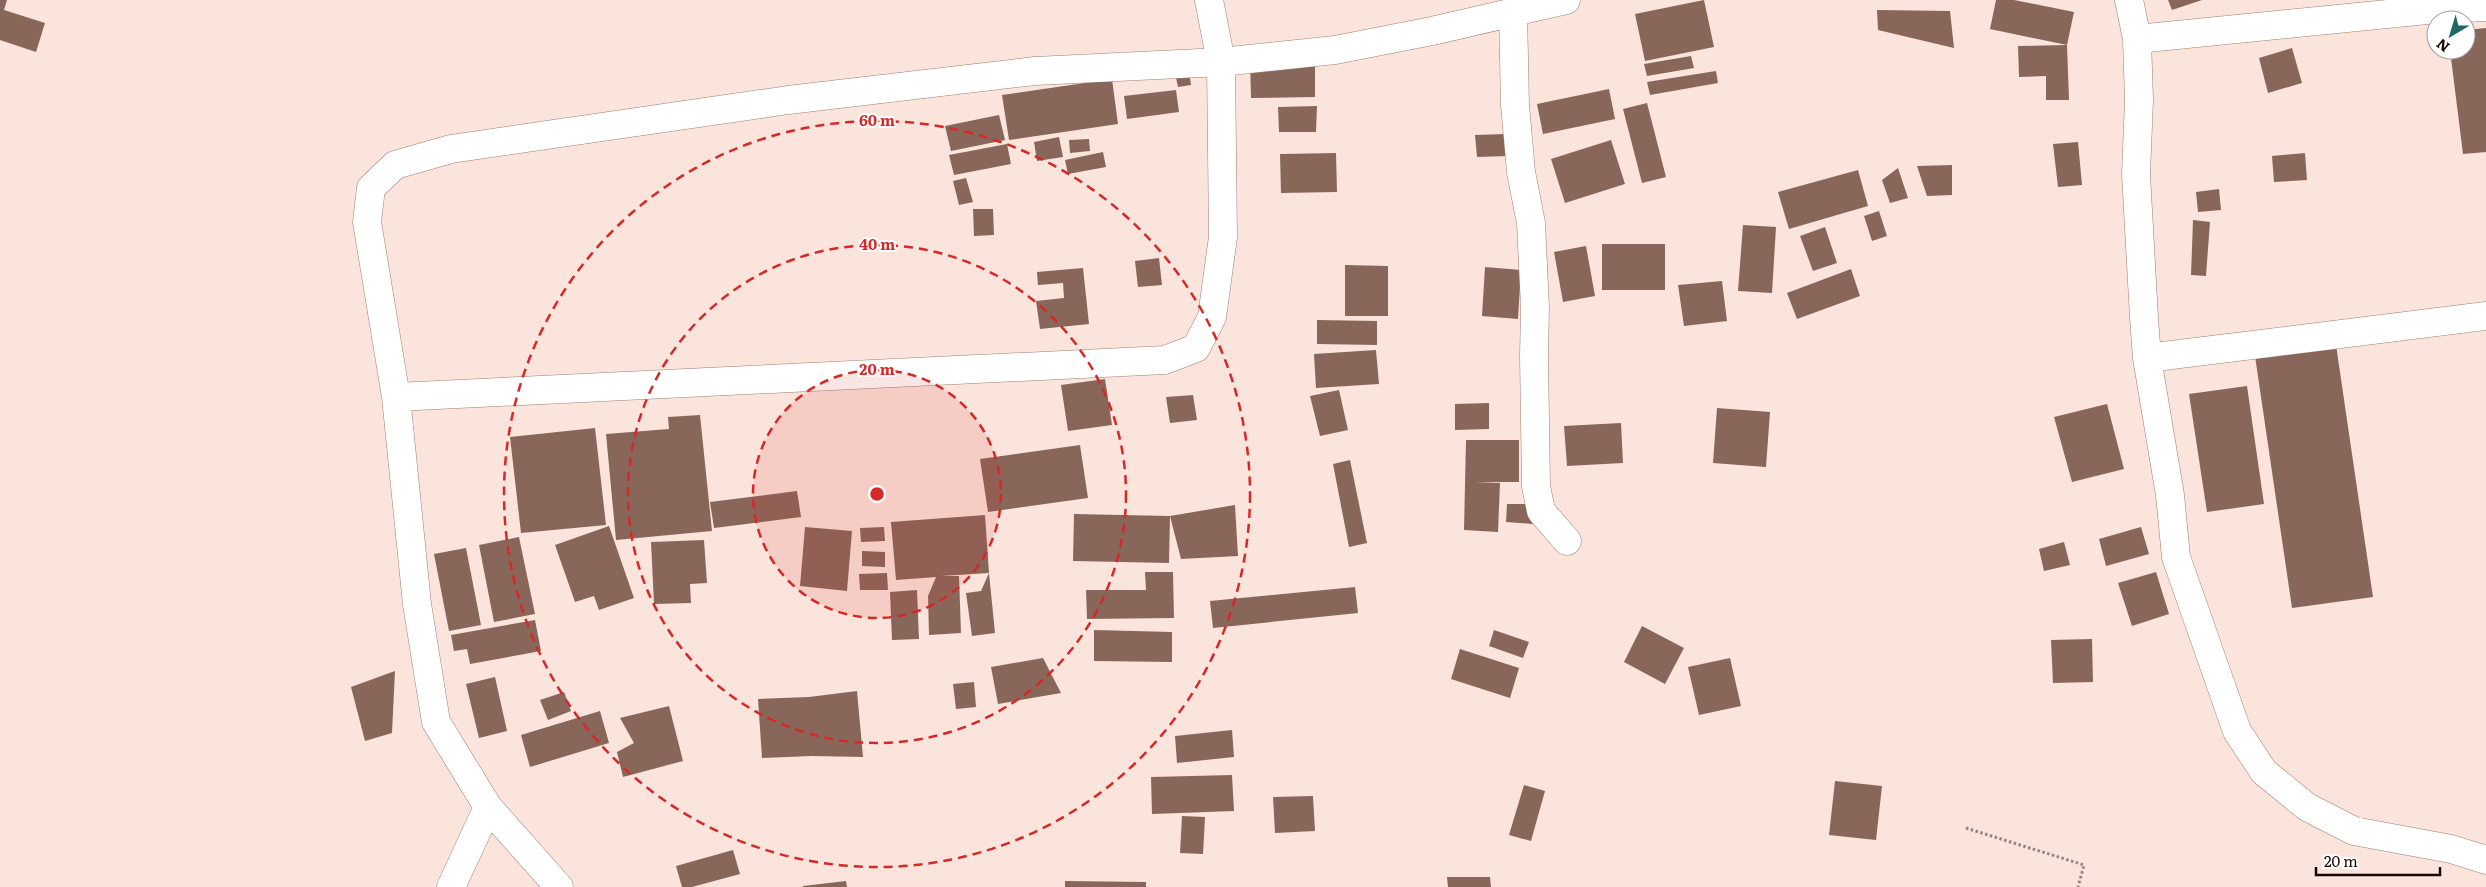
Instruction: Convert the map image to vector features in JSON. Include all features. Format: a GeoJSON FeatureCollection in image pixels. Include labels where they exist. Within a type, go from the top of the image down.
{"type":"FeatureCollection","features":[{"type":"Feature","properties":{"kind":"street"},"geometry":{"type":"LineString","coordinates":[[396,396],[1165,360],[1196,348],[1212,317],[1223,238],[1221,62],[1209,0]]}},
{"type":"Feature","properties":{"kind":"street"},"geometry":{"type":"LineString","coordinates":[[559,887],[488,807],[436,722],[417,604],[396,396],[367,222],[370,188],[395,165],[451,149],[788,100],[1035,71],[1221,62],[1335,50],[1432,31],[1566,0]]}},
{"type":"Feature","properties":{"kind":"street"},"geometry":{"type":"LineString","coordinates":[[2129,0],[2137,39],[2139,100],[2136,203],[2147,358],[2170,494],[2176,556],[2237,731],[2264,772],[2307,807],[2354,831],[2451,849],[2486,860]]}},
{"type":"Feature","properties":{"kind":"street"},"geometry":{"type":"LineString","coordinates":[[2137,39],[2417,11],[2486,7]]}},
{"type":"Feature","properties":{"kind":"street"},"geometry":{"type":"LineString","coordinates":[[1513,12],[1515,106],[1521,172],[1531,223],[1535,307],[1536,486],[1541,511],[1567,541]]}},
{"type":"Feature","properties":{"kind":"street"},"geometry":{"type":"LineString","coordinates":[[2147,358],[2486,316]]}},
{"type":"Feature","properties":{"kind":"street"},"geometry":{"type":"LineString","coordinates":[[451,887],[488,807]]}},
{"type":"Feature","properties":{"kind":"path"},"geometry":{"type":"LineString","coordinates":[[1966,828],[2084,866],[2078,887]]}},
{"type":"Feature","properties":{"kind":"building"},"geometry":{"type":"Polygon","coordinates":[[[0,0],[7,0],[4,10],[45,23],[36,52],[0,40],[0,0]]]}},
{"type":"Feature","properties":{"kind":"building"},"geometry":{"type":"Polygon","coordinates":[[[1704,0],[1714,47],[1645,61],[1635,14],[1704,0]]]}},
{"type":"Feature","properties":{"kind":"building"},"geometry":{"type":"Polygon","coordinates":[[[1996,0],[2014,0],[2074,12],[2067,45],[1990,29],[1996,0]]]}},
{"type":"Feature","properties":{"kind":"building"},"geometry":{"type":"Polygon","coordinates":[[[2168,0],[2202,0],[2172,10],[2168,0]]]}},
{"type":"Feature","properties":{"kind":"building"},"geometry":{"type":"Polygon","coordinates":[[[1877,10],[1950,11],[1954,48],[1878,30],[1877,10]]]}},
{"type":"Feature","properties":{"kind":"building"},"geometry":{"type":"Polygon","coordinates":[[[2486,28],[2486,152],[2463,154],[2451,60],[2476,60],[2476,29],[2486,28]]]}},
{"type":"Feature","properties":{"kind":"building"},"geometry":{"type":"Polygon","coordinates":[[[2067,45],[2069,100],[2046,100],[2046,76],[2019,77],[2018,46],[2067,45]]]}},
{"type":"Feature","properties":{"kind":"building"},"geometry":{"type":"Polygon","coordinates":[[[2292,48],[2302,83],[2268,93],[2259,58],[2292,48]]]}},
{"type":"Feature","properties":{"kind":"building"},"geometry":{"type":"Polygon","coordinates":[[[1691,56],[1694,68],[1647,76],[1644,64],[1691,56]]]}},
{"type":"Feature","properties":{"kind":"building"},"geometry":{"type":"Polygon","coordinates":[[[1315,60],[1315,97],[1251,98],[1250,61],[1315,60]]]}},
{"type":"Feature","properties":{"kind":"building"},"geometry":{"type":"Polygon","coordinates":[[[1189,71],[1191,85],[1178,87],[1175,73],[1189,71]]]}},
{"type":"Feature","properties":{"kind":"building"},"geometry":{"type":"Polygon","coordinates":[[[1716,71],[1718,83],[1650,95],[1647,82],[1716,71]]]}},
{"type":"Feature","properties":{"kind":"building"},"geometry":{"type":"Polygon","coordinates":[[[1112,79],[1118,124],[1009,140],[1002,95],[1112,79]]]}},
{"type":"Feature","properties":{"kind":"building"},"geometry":{"type":"Polygon","coordinates":[[[1609,89],[1615,119],[1543,134],[1537,104],[1609,89]]]}},
{"type":"Feature","properties":{"kind":"building"},"geometry":{"type":"Polygon","coordinates":[[[1176,90],[1179,112],[1127,119],[1124,96],[1176,90]]]}},
{"type":"Feature","properties":{"kind":"building"},"geometry":{"type":"Polygon","coordinates":[[[1647,103],[1666,177],[1642,183],[1623,109],[1647,103]]]}},
{"type":"Feature","properties":{"kind":"building"},"geometry":{"type":"Polygon","coordinates":[[[1317,106],[1316,132],[1279,132],[1278,107],[1317,106]]]}},
{"type":"Feature","properties":{"kind":"building"},"geometry":{"type":"Polygon","coordinates":[[[999,115],[1005,140],[951,151],[945,126],[999,115]]]}},
{"type":"Feature","properties":{"kind":"building"},"geometry":{"type":"Polygon","coordinates":[[[1506,134],[1507,156],[1477,157],[1475,135],[1506,134]]]}},
{"type":"Feature","properties":{"kind":"building"},"geometry":{"type":"Polygon","coordinates":[[[1059,137],[1063,157],[1037,161],[1034,142],[1059,137]]]}},
{"type":"Feature","properties":{"kind":"building"},"geometry":{"type":"Polygon","coordinates":[[[1089,139],[1090,151],[1070,153],[1069,140],[1089,139]]]}},
{"type":"Feature","properties":{"kind":"building"},"geometry":{"type":"Polygon","coordinates":[[[1611,140],[1625,184],[1565,203],[1551,159],[1611,140]]]}},
{"type":"Feature","properties":{"kind":"building"},"geometry":{"type":"Polygon","coordinates":[[[2078,142],[2082,185],[2058,187],[2053,144],[2078,142]]]}},
{"type":"Feature","properties":{"kind":"building"},"geometry":{"type":"Polygon","coordinates":[[[1007,144],[1011,164],[954,175],[949,155],[1007,144]]]}},
{"type":"Feature","properties":{"kind":"building"},"geometry":{"type":"Polygon","coordinates":[[[1103,152],[1106,167],[1068,174],[1065,160],[1103,152]]]}},
{"type":"Feature","properties":{"kind":"building"},"geometry":{"type":"Polygon","coordinates":[[[1336,153],[1337,192],[1281,193],[1280,154],[1336,153]]]}},
{"type":"Feature","properties":{"kind":"building"},"geometry":{"type":"Polygon","coordinates":[[[2305,153],[2307,180],[2274,182],[2272,156],[2305,153]]]}},
{"type":"Feature","properties":{"kind":"building"},"geometry":{"type":"Polygon","coordinates":[[[1952,165],[1952,195],[1927,196],[1917,166],[1952,165]]]}},
{"type":"Feature","properties":{"kind":"building"},"geometry":{"type":"Polygon","coordinates":[[[1898,168],[1908,198],[1890,203],[1882,180],[1898,168]]]}},
{"type":"Feature","properties":{"kind":"building"},"geometry":{"type":"Polygon","coordinates":[[[1858,170],[1868,206],[1789,229],[1778,192],[1858,170]]]}},
{"type":"Feature","properties":{"kind":"building"},"geometry":{"type":"Polygon","coordinates":[[[966,178],[973,202],[959,205],[953,181],[966,178]]]}},
{"type":"Feature","properties":{"kind":"building"},"geometry":{"type":"Polygon","coordinates":[[[2219,189],[2221,210],[2198,212],[2196,192],[2219,189]]]}},
{"type":"Feature","properties":{"kind":"building"},"geometry":{"type":"Polygon","coordinates":[[[973,209],[993,209],[994,235],[974,236],[973,209]]]}},
{"type":"Feature","properties":{"kind":"building"},"geometry":{"type":"Polygon","coordinates":[[[1879,211],[1887,236],[1872,241],[1864,216],[1879,211]]]}},
{"type":"Feature","properties":{"kind":"building"},"geometry":{"type":"Polygon","coordinates":[[[2193,220],[2210,222],[2206,276],[2191,275],[2193,220]]]}},
{"type":"Feature","properties":{"kind":"building"},"geometry":{"type":"Polygon","coordinates":[[[1743,225],[1776,227],[1772,293],[1738,291],[1743,225]]]}},
{"type":"Feature","properties":{"kind":"building"},"geometry":{"type":"Polygon","coordinates":[[[1825,227],[1837,263],[1813,271],[1800,236],[1825,227]]]}},
{"type":"Feature","properties":{"kind":"building"},"geometry":{"type":"Polygon","coordinates":[[[1602,244],[1665,244],[1665,290],[1602,290],[1602,244]]]}},
{"type":"Feature","properties":{"kind":"building"},"geometry":{"type":"Polygon","coordinates":[[[1586,246],[1595,296],[1563,302],[1554,252],[1586,246]]]}},
{"type":"Feature","properties":{"kind":"building"},"geometry":{"type":"Polygon","coordinates":[[[1159,258],[1162,285],[1138,287],[1135,261],[1159,258]]]}},
{"type":"Feature","properties":{"kind":"building"},"geometry":{"type":"Polygon","coordinates":[[[1345,265],[1388,266],[1388,316],[1345,316],[1345,265]]]}},
{"type":"Feature","properties":{"kind":"building"},"geometry":{"type":"Polygon","coordinates":[[[1485,267],[1521,270],[1518,319],[1482,316],[1485,267]]]}},
{"type":"Feature","properties":{"kind":"building"},"geometry":{"type":"Polygon","coordinates":[[[1083,268],[1089,324],[1040,329],[1036,301],[1064,298],[1063,283],[1038,285],[1037,272],[1083,268]]]}},
{"type":"Feature","properties":{"kind":"building"},"geometry":{"type":"Polygon","coordinates":[[[1851,269],[1860,296],[1797,319],[1787,293],[1851,269]]]}},
{"type":"Feature","properties":{"kind":"building"},"geometry":{"type":"Polygon","coordinates":[[[1722,281],[1727,321],[1684,326],[1678,285],[1722,281]]]}},
{"type":"Feature","properties":{"kind":"building"},"geometry":{"type":"Polygon","coordinates":[[[1317,320],[1377,321],[1377,345],[1317,344],[1317,320]]]}},
{"type":"Feature","properties":{"kind":"building"},"geometry":{"type":"Polygon","coordinates":[[[2336,345],[2373,597],[2292,608],[2255,356],[2336,345]]]}},
{"type":"Feature","properties":{"kind":"building"},"geometry":{"type":"Polygon","coordinates":[[[1376,350],[1379,384],[1316,388],[1314,354],[1376,350]]]}},
{"type":"Feature","properties":{"kind":"building"},"geometry":{"type":"Polygon","coordinates":[[[1105,379],[1112,425],[1068,431],[1061,385],[1105,379]]]}},
{"type":"Feature","properties":{"kind":"building"},"geometry":{"type":"Polygon","coordinates":[[[2247,386],[2264,504],[2207,512],[2189,394],[2247,386]]]}},
{"type":"Feature","properties":{"kind":"building"},"geometry":{"type":"Polygon","coordinates":[[[1339,390],[1348,430],[1320,436],[1310,396],[1339,390]]]}},
{"type":"Feature","properties":{"kind":"building"},"geometry":{"type":"Polygon","coordinates":[[[1193,395],[1197,420],[1170,423],[1166,397],[1193,395]]]}},
{"type":"Feature","properties":{"kind":"building"},"geometry":{"type":"Polygon","coordinates":[[[1489,403],[1489,429],[1455,430],[1455,404],[1489,403]]]}},
{"type":"Feature","properties":{"kind":"building"},"geometry":{"type":"Polygon","coordinates":[[[2107,404],[2124,469],[2072,482],[2054,417],[2107,404]]]}},
{"type":"Feature","properties":{"kind":"building"},"geometry":{"type":"Polygon","coordinates":[[[1717,408],[1770,412],[1766,467],[1713,463],[1717,408]]]}},
{"type":"Feature","properties":{"kind":"building"},"geometry":{"type":"Polygon","coordinates":[[[700,415],[712,531],[616,540],[606,434],[669,429],[668,417],[700,415]]]}},
{"type":"Feature","properties":{"kind":"building"},"geometry":{"type":"Polygon","coordinates":[[[1621,423],[1623,463],[1567,466],[1564,426],[1621,423]]]}},
{"type":"Feature","properties":{"kind":"building"},"geometry":{"type":"Polygon","coordinates":[[[595,428],[606,525],[521,533],[510,437],[595,428]]]}},
{"type":"Feature","properties":{"kind":"building"},"geometry":{"type":"Polygon","coordinates":[[[1466,440],[1519,440],[1519,482],[1475,482],[1500,483],[1498,532],[1464,530],[1466,440]]]}},
{"type":"Feature","properties":{"kind":"building"},"geometry":{"type":"Polygon","coordinates":[[[1080,445],[1088,498],[988,512],[980,459],[1080,445]]]}},
{"type":"Feature","properties":{"kind":"building"},"geometry":{"type":"Polygon","coordinates":[[[1350,460],[1367,543],[1349,547],[1333,464],[1350,460]]]}},
{"type":"Feature","properties":{"kind":"building"},"geometry":{"type":"Polygon","coordinates":[[[797,491],[801,517],[714,528],[710,502],[797,491]]]}},
{"type":"Feature","properties":{"kind":"building"},"geometry":{"type":"Polygon","coordinates":[[[1507,504],[1527,504],[1533,524],[1506,522],[1507,504]]]}},
{"type":"Feature","properties":{"kind":"building"},"geometry":{"type":"Polygon","coordinates":[[[1235,505],[1238,556],[1181,559],[1170,516],[1235,505]]]}},
{"type":"Feature","properties":{"kind":"building"},"geometry":{"type":"Polygon","coordinates":[[[1074,514],[1170,516],[1169,563],[1073,561],[1074,514]]]}},
{"type":"Feature","properties":{"kind":"building"},"geometry":{"type":"Polygon","coordinates":[[[985,515],[989,573],[941,576],[959,576],[961,633],[929,635],[928,596],[936,577],[896,580],[891,522],[985,515]]]}},
{"type":"Feature","properties":{"kind":"building"},"geometry":{"type":"Polygon","coordinates":[[[609,526],[634,598],[599,610],[594,596],[575,602],[555,545],[609,526]]]}},
{"type":"Feature","properties":{"kind":"building"},"geometry":{"type":"Polygon","coordinates":[[[805,527],[852,531],[847,591],[800,586],[805,527]]]}},
{"type":"Feature","properties":{"kind":"building"},"geometry":{"type":"Polygon","coordinates":[[[884,527],[885,541],[861,542],[860,528],[884,527]]]}},
{"type":"Feature","properties":{"kind":"building"},"geometry":{"type":"Polygon","coordinates":[[[2141,527],[2149,554],[2106,566],[2099,539],[2141,527]]]}},
{"type":"Feature","properties":{"kind":"building"},"geometry":{"type":"Polygon","coordinates":[[[519,537],[535,614],[494,622],[479,545],[519,537]]]}},
{"type":"Feature","properties":{"kind":"building"},"geometry":{"type":"Polygon","coordinates":[[[704,540],[707,583],[690,584],[691,603],[654,604],[651,542],[704,540]]]}},
{"type":"Feature","properties":{"kind":"building"},"geometry":{"type":"Polygon","coordinates":[[[2064,542],[2070,565],[2044,571],[2039,549],[2064,542]]]}},
{"type":"Feature","properties":{"kind":"building"},"geometry":{"type":"Polygon","coordinates":[[[466,548],[481,625],[449,631],[434,554],[466,548]]]}},
{"type":"Feature","properties":{"kind":"building"},"geometry":{"type":"Polygon","coordinates":[[[862,551],[885,552],[885,567],[862,566],[862,551]]]}},
{"type":"Feature","properties":{"kind":"building"},"geometry":{"type":"Polygon","coordinates":[[[1145,572],[1173,572],[1174,618],[1087,619],[1086,590],[1146,590],[1145,572]]]}},
{"type":"Feature","properties":{"kind":"building"},"geometry":{"type":"Polygon","coordinates":[[[2156,572],[2169,614],[2132,626],[2118,583],[2156,572]]]}},
{"type":"Feature","properties":{"kind":"building"},"geometry":{"type":"Polygon","coordinates":[[[887,573],[888,590],[860,590],[859,574],[887,573]]]}},
{"type":"Feature","properties":{"kind":"building"},"geometry":{"type":"Polygon","coordinates":[[[989,573],[995,633],[972,636],[966,593],[981,591],[989,573]]]}},
{"type":"Feature","properties":{"kind":"building"},"geometry":{"type":"Polygon","coordinates":[[[1355,587],[1358,613],[1213,628],[1210,601],[1355,587]]]}},
{"type":"Feature","properties":{"kind":"building"},"geometry":{"type":"Polygon","coordinates":[[[917,590],[919,639],[892,640],[890,592],[917,590]]]}},
{"type":"Feature","properties":{"kind":"building"},"geometry":{"type":"Polygon","coordinates":[[[535,620],[541,651],[470,664],[467,649],[454,651],[451,635],[535,620]]]}},
{"type":"Feature","properties":{"kind":"building"},"geometry":{"type":"Polygon","coordinates":[[[1642,626],[1684,648],[1665,684],[1624,662],[1642,626]]]}},
{"type":"Feature","properties":{"kind":"building"},"geometry":{"type":"Polygon","coordinates":[[[1094,630],[1172,632],[1172,662],[1094,661],[1094,630]]]}},
{"type":"Feature","properties":{"kind":"building"},"geometry":{"type":"Polygon","coordinates":[[[1494,630],[1529,642],[1523,658],[1489,646],[1494,630]]]}},
{"type":"Feature","properties":{"kind":"building"},"geometry":{"type":"Polygon","coordinates":[[[2092,639],[2093,682],[2053,683],[2051,640],[2092,639]]]}},
{"type":"Feature","properties":{"kind":"building"},"geometry":{"type":"Polygon","coordinates":[[[1460,649],[1519,668],[1510,698],[1451,679],[1460,649]]]}},
{"type":"Feature","properties":{"kind":"building"},"geometry":{"type":"Polygon","coordinates":[[[1043,658],[1061,693],[998,704],[991,667],[1043,658]]]}},
{"type":"Feature","properties":{"kind":"building"},"geometry":{"type":"Polygon","coordinates":[[[1730,658],[1741,706],[1699,715],[1688,667],[1730,658]]]}},
{"type":"Feature","properties":{"kind":"building"},"geometry":{"type":"Polygon","coordinates":[[[395,671],[392,733],[365,741],[351,687],[395,671]]]}},
{"type":"Feature","properties":{"kind":"building"},"geometry":{"type":"Polygon","coordinates":[[[495,677],[507,731],[479,738],[466,684],[495,677]]]}},
{"type":"Feature","properties":{"kind":"building"},"geometry":{"type":"Polygon","coordinates":[[[974,682],[976,707],[956,709],[953,684],[974,682]]]}},
{"type":"Feature","properties":{"kind":"building"},"geometry":{"type":"Polygon","coordinates":[[[857,691],[863,757],[812,756],[762,758],[758,699],[809,697],[857,691]]]}},
{"type":"Feature","properties":{"kind":"building"},"geometry":{"type":"Polygon","coordinates":[[[564,692],[571,711],[548,720],[540,700],[564,692]]]}},
{"type":"Feature","properties":{"kind":"building"},"geometry":{"type":"Polygon","coordinates":[[[669,706],[683,761],[623,777],[617,752],[634,743],[620,718],[669,706]]]}},
{"type":"Feature","properties":{"kind":"building"},"geometry":{"type":"Polygon","coordinates":[[[600,711],[609,743],[530,767],[521,735],[600,711]]]}},
{"type":"Feature","properties":{"kind":"building"},"geometry":{"type":"Polygon","coordinates":[[[1232,730],[1234,757],[1177,763],[1175,736],[1232,730]]]}},
{"type":"Feature","properties":{"kind":"building"},"geometry":{"type":"Polygon","coordinates":[[[1232,775],[1234,811],[1152,814],[1151,777],[1232,775]]]}},
{"type":"Feature","properties":{"kind":"building"},"geometry":{"type":"Polygon","coordinates":[[[1835,781],[1882,786],[1876,840],[1829,835],[1835,781]]]}},
{"type":"Feature","properties":{"kind":"building"},"geometry":{"type":"Polygon","coordinates":[[[1524,785],[1545,791],[1531,841],[1509,835],[1524,785]]]}},
{"type":"Feature","properties":{"kind":"building"},"geometry":{"type":"Polygon","coordinates":[[[1313,796],[1315,831],[1275,833],[1273,797],[1313,796]]]}},
{"type":"Feature","properties":{"kind":"building"},"geometry":{"type":"Polygon","coordinates":[[[1182,816],[1205,817],[1203,854],[1180,853],[1182,816]]]}},
{"type":"Feature","properties":{"kind":"building"},"geometry":{"type":"Polygon","coordinates":[[[733,850],[740,874],[692,887],[682,887],[676,866],[733,850]]]}},
{"type":"Feature","properties":{"kind":"building"},"geometry":{"type":"Polygon","coordinates":[[[1447,877],[1490,877],[1491,887],[1448,887],[1447,877]]]}},
{"type":"Feature","properties":{"kind":"building"},"geometry":{"type":"Polygon","coordinates":[[[846,881],[847,887],[803,887],[803,886],[846,881]]]}},
{"type":"Feature","properties":{"kind":"building"},"geometry":{"type":"Polygon","coordinates":[[[1065,881],[1146,882],[1146,887],[1065,887],[1065,881]]]}}]}
